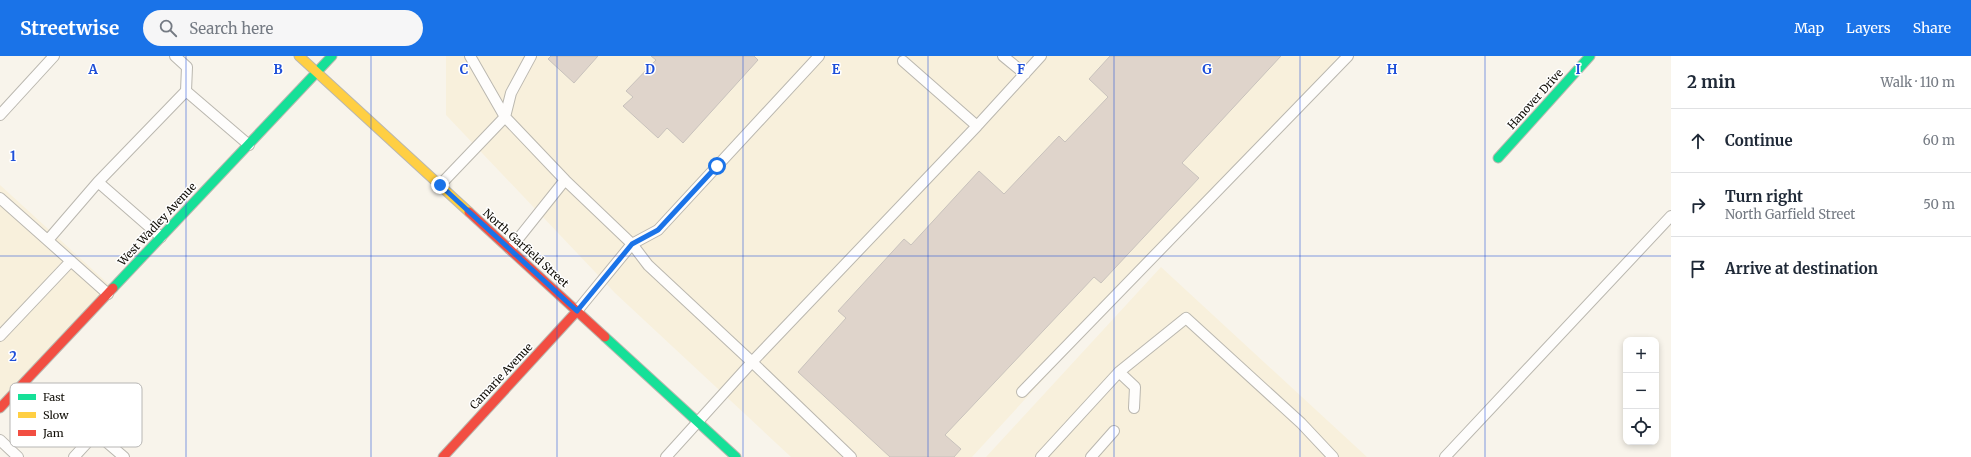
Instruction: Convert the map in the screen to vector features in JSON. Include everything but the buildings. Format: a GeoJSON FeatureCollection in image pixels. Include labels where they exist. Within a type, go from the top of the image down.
{"type":"FeatureCollection","features":[{"type":"Feature","properties":{"kind":"main road","name":"North Garfield Street"},"geometry":{"type":"LineString","coordinates":[[299,56],[736,457]]}},
{"type":"Feature","properties":{"kind":"main road","name":"West Wadley Avenue"},"geometry":{"type":"LineString","coordinates":[[24,383],[332,56]]}},
{"type":"Feature","properties":{"kind":"main road","name":"Hanover Drive"},"geometry":{"type":"LineString","coordinates":[[1498,158],[1590,56]]}},
{"type":"Feature","properties":{"kind":"main road","name":"Camarie Avenue"},"geometry":{"type":"LineString","coordinates":[[443,457],[577,311]]}},
{"type":"Feature","properties":{"kind":"main road","name":"West Wadley Avenue"},"geometry":{"type":"LineString","coordinates":[[0,408],[10,397]]}},
{"type":"Feature","properties":{"kind":"lane"},"geometry":{"type":"LineString","coordinates":[[0,115],[54,56]]}},
{"type":"Feature","properties":{"kind":"lane"},"geometry":{"type":"LineString","coordinates":[[48,240],[98,182],[186,90],[187,67],[175,56]]}},
{"type":"Feature","properties":{"kind":"lane"},"geometry":{"type":"LineString","coordinates":[[470,56],[505,117],[565,180],[632,244],[648,265],[851,457]]}},
{"type":"Feature","properties":{"kind":"lane"},"geometry":{"type":"LineString","coordinates":[[440,185],[505,117],[511,93],[531,56]]}},
{"type":"Feature","properties":{"kind":"lane"},"geometry":{"type":"LineString","coordinates":[[577,311],[632,244],[658,230],[818,56]]}},
{"type":"Feature","properties":{"kind":"lane"},"geometry":{"type":"LineString","coordinates":[[1003,56],[1025,74]]}},
{"type":"Feature","properties":{"kind":"lane"},"geometry":{"type":"LineString","coordinates":[[666,457],[752,362],[977,126],[1041,56]]}},
{"type":"Feature","properties":{"kind":"lane"},"geometry":{"type":"LineString","coordinates":[[1022,392],[1348,56]]}},
{"type":"Feature","properties":{"kind":"lane"},"geometry":{"type":"LineString","coordinates":[[903,58],[977,126]]}},
{"type":"Feature","properties":{"kind":"lane"},"geometry":{"type":"LineString","coordinates":[[186,90],[249,145]]}},
{"type":"Feature","properties":{"kind":"lane"},"geometry":{"type":"LineString","coordinates":[[510,249],[565,180]]}},
{"type":"Feature","properties":{"kind":"lane"},"geometry":{"type":"LineString","coordinates":[[98,182],[161,238]]}},
{"type":"Feature","properties":{"kind":"lane"},"geometry":{"type":"LineString","coordinates":[[0,198],[108,294]]}},
{"type":"Feature","properties":{"kind":"lane"},"geometry":{"type":"LineString","coordinates":[[1445,457],[1671,216]]}},
{"type":"Feature","properties":{"kind":"lane"},"geometry":{"type":"LineString","coordinates":[[0,336],[71,261]]}},
{"type":"Feature","properties":{"kind":"lane"},"geometry":{"type":"LineString","coordinates":[[1041,457],[1119,372],[1186,318],[1301,423],[1333,457]]}},
{"type":"Feature","properties":{"kind":"lane"},"geometry":{"type":"LineString","coordinates":[[1119,372],[1135,387],[1134,408]]}},
{"type":"Feature","properties":{"kind":"lane"},"geometry":{"type":"LineString","coordinates":[[1091,457],[1114,431]]}},
{"type":"Feature","properties":{"kind":"lane"},"geometry":{"type":"LineString","coordinates":[[0,440],[18,457]]}},
{"type":"Feature","properties":{"kind":"lane"},"geometry":{"type":"LineString","coordinates":[[74,457],[83,447]]}},
{"type":"Feature","properties":{"kind":"lane"},"geometry":{"type":"LineString","coordinates":[[112,447],[124,457]]}},
{"type":"Feature","properties":{"kind":"shaded area"},"geometry":{"type":"Polygon","coordinates":[[[446,56],[1340,56],[972,457],[791,457],[615,293],[446,115],[446,56]]]}},
{"type":"Feature","properties":{"kind":"shaded area"},"geometry":{"type":"Polygon","coordinates":[[[0,185],[115,290],[29,383],[10,383],[10,403],[0,414],[0,185]]]}},
{"type":"Feature","properties":{"kind":"shaded area"},"geometry":{"type":"Polygon","coordinates":[[[1161,267],[1367,457],[986,457],[1161,267]]]}},
{"type":"Feature","properties":{"kind":"traffic: fast"},"geometry":{"type":"LineString","coordinates":[[113,288],[332,56]]}},
{"type":"Feature","properties":{"kind":"traffic: fast"},"geometry":{"type":"LineString","coordinates":[[1498,158],[1590,56]]}},
{"type":"Feature","properties":{"kind":"traffic: fast"},"geometry":{"type":"LineString","coordinates":[[605,337],[736,457]]}},
{"type":"Feature","properties":{"kind":"traffic: slow"},"geometry":{"type":"LineString","coordinates":[[299,56],[469,212]]}},
{"type":"Feature","properties":{"kind":"traffic: jam"},"geometry":{"type":"LineString","coordinates":[[469,212],[605,337]]}},
{"type":"Feature","properties":{"kind":"traffic: jam"},"geometry":{"type":"LineString","coordinates":[[24,383],[113,288]]}},
{"type":"Feature","properties":{"kind":"traffic: jam"},"geometry":{"type":"LineString","coordinates":[[443,457],[577,311]]}},
{"type":"Feature","properties":{"kind":"traffic: jam"},"geometry":{"type":"LineString","coordinates":[[0,408],[10,397]]}},
{"type":"Feature","properties":{"kind":"route"},"geometry":{"type":"LineString","coordinates":[[440,185],[577,311],[632,244],[658,230],[717,166]]}}]}
